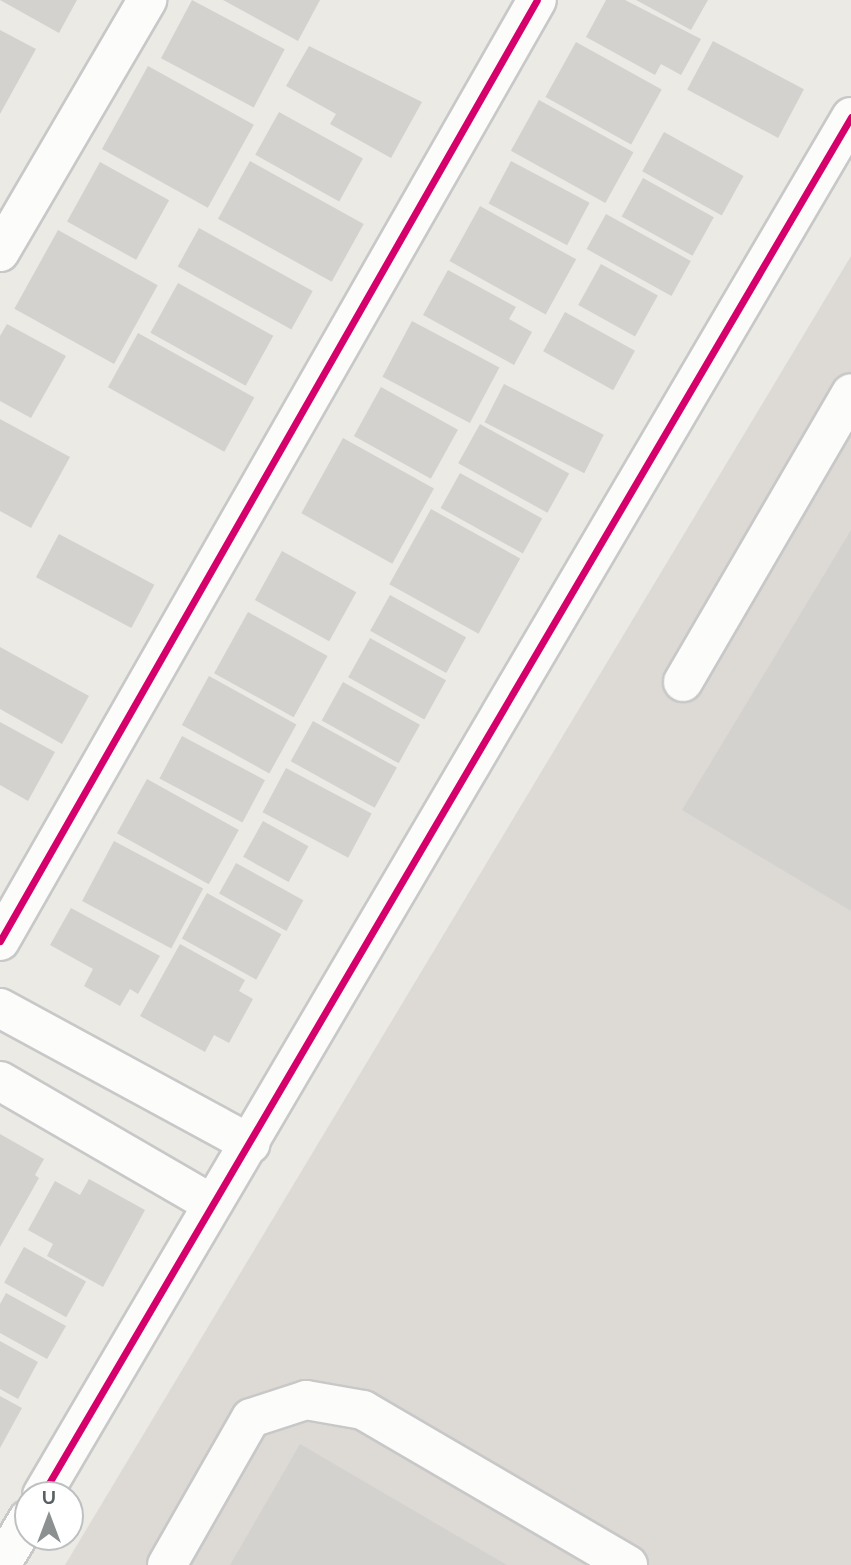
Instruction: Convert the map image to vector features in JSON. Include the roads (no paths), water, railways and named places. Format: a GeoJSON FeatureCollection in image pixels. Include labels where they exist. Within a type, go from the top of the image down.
{"type":"FeatureCollection","features":[{"type":"Feature","properties":{"kind":"street"},"geometry":{"type":"LineString","coordinates":[[0,252],[146,0]]}},
{"type":"Feature","properties":{"kind":"street"},"geometry":{"type":"LineString","coordinates":[[0,941],[537,0]]}},
{"type":"Feature","properties":{"kind":"street"},"geometry":{"type":"LineString","coordinates":[[50,1481],[851,117]]}},
{"type":"Feature","properties":{"kind":"street"},"geometry":{"type":"LineString","coordinates":[[683,682],[845,416]]}},
{"type":"Feature","properties":{"kind":"street"},"geometry":{"type":"LineString","coordinates":[[0,1008],[250,1144]]}},
{"type":"Feature","properties":{"kind":"street"},"geometry":{"type":"LineString","coordinates":[[0,1081],[212,1204]]}},
{"type":"Feature","properties":{"kind":"street"},"geometry":{"type":"LineString","coordinates":[[167,1565],[251,1418],[306,1400],[363,1410],[628,1565]]}},
{"type":"Feature","properties":{"kind":"street"},"geometry":{"type":"LineString","coordinates":[[1,1565],[14,1543]]}}]}
